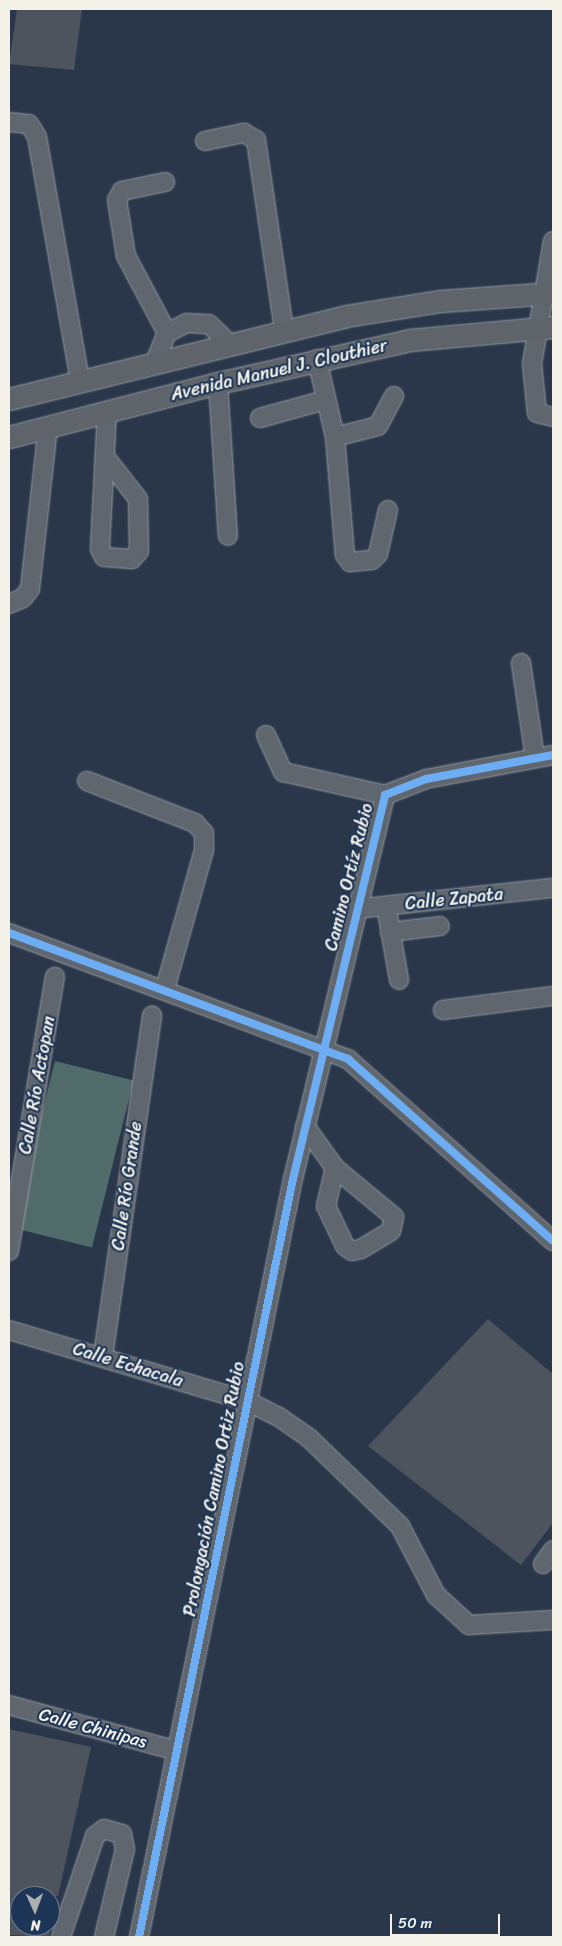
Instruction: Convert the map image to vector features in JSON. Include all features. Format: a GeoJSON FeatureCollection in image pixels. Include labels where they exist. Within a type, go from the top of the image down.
{"type":"FeatureCollection","features":[{"type":"Feature","properties":{"kind":"main road","name":"Avenida Manuel J. Clouthier"},"geometry":{"type":"LineString","coordinates":[[9,399],[284,330],[441,301],[549,293]]}},
{"type":"Feature","properties":{"kind":"main road","name":"Avenida Manuel J. Clouthier"},"geometry":{"type":"LineString","coordinates":[[9,437],[218,383],[410,340],[546,327]]}},
{"type":"Feature","properties":{"kind":"street"},"geometry":{"type":"LineString","coordinates":[[9,122],[29,124],[37,137],[80,381]]}},
{"type":"Feature","properties":{"kind":"street"},"geometry":{"type":"LineString","coordinates":[[205,141],[244,134],[256,140],[284,330]]}},
{"type":"Feature","properties":{"kind":"street"},"geometry":{"type":"LineString","coordinates":[[165,182],[122,191],[117,200],[126,256],[167,333]]}},
{"type":"Feature","properties":{"kind":"street"},"geometry":{"type":"LineString","coordinates":[[553,241],[546,327],[532,364],[533,401],[537,413],[553,417]]}},
{"type":"Feature","properties":{"kind":"street"},"geometry":{"type":"LineString","coordinates":[[155,362],[167,333],[187,324],[210,324],[229,343]]}},
{"type":"Feature","properties":{"kind":"street"},"geometry":{"type":"LineString","coordinates":[[317,360],[335,437],[345,555],[350,562],[372,560],[378,554],[388,510]]}},
{"type":"Feature","properties":{"kind":"street"},"geometry":{"type":"LineString","coordinates":[[218,383],[228,536]]}},
{"type":"Feature","properties":{"kind":"street"},"geometry":{"type":"LineString","coordinates":[[335,437],[378,426],[394,396]]}},
{"type":"Feature","properties":{"kind":"street"},"geometry":{"type":"LineString","coordinates":[[260,418],[325,400]]}},
{"type":"Feature","properties":{"kind":"street"},"geometry":{"type":"LineString","coordinates":[[106,458],[138,499],[139,551],[132,559],[101,554],[107,412]]}},
{"type":"Feature","properties":{"kind":"street"},"geometry":{"type":"LineString","coordinates":[[9,604],[23,598],[30,589],[48,427]]}},
{"type":"Feature","properties":{"kind":"street"},"geometry":{"type":"LineString","coordinates":[[521,663],[535,758]]}},
{"type":"Feature","properties":{"kind":"street"},"geometry":{"type":"LineString","coordinates":[[266,736],[283,772],[385,795]]}},
{"type":"Feature","properties":{"kind":"street","name":"Camino Ortíz Rubio"},"geometry":{"type":"LineString","coordinates":[[327,1049],[355,909],[385,795],[426,779],[553,755]]}},
{"type":"Feature","properties":{"kind":"street"},"geometry":{"type":"LineString","coordinates":[[87,781],[196,823],[204,833],[204,850],[165,988]]}},
{"type":"Feature","properties":{"kind":"street","name":"Calle Zapata"},"geometry":{"type":"LineString","coordinates":[[355,909],[553,888]]}},
{"type":"Feature","properties":{"kind":"street"},"geometry":{"type":"LineString","coordinates":[[386,906],[399,980]]}},
{"type":"Feature","properties":{"kind":"street"},"geometry":{"type":"LineString","coordinates":[[390,932],[440,926]]}},
{"type":"Feature","properties":{"kind":"street"},"geometry":{"type":"LineString","coordinates":[[9,933],[165,988],[327,1049],[371,1076],[553,1241]]}},
{"type":"Feature","properties":{"kind":"street","name":"Calle Río Actopan"},"geometry":{"type":"LineString","coordinates":[[9,1251],[55,977]]}},
{"type":"Feature","properties":{"kind":"street"},"geometry":{"type":"LineString","coordinates":[[443,1010],[553,996]]}},
{"type":"Feature","properties":{"kind":"street","name":"Calle Río Grande"},"geometry":{"type":"LineString","coordinates":[[103,1356],[152,1016]]}},
{"type":"Feature","properties":{"kind":"street","name":"Prolongación Camino Ortiz Rubio"},"geometry":{"type":"LineString","coordinates":[[139,1937],[305,1126],[327,1049]]}},
{"type":"Feature","properties":{"kind":"street"},"geometry":{"type":"LineString","coordinates":[[305,1126],[335,1168],[394,1217],[391,1231],[361,1249],[352,1251],[345,1246],[326,1206],[335,1168]]}},
{"type":"Feature","properties":{"kind":"street","name":"Calle Echacala"},"geometry":{"type":"LineString","coordinates":[[9,1330],[103,1356],[248,1401],[309,1438],[400,1526],[436,1595],[469,1625],[553,1620]]}},
{"type":"Feature","properties":{"kind":"street","name":"Calle Chinipas"},"geometry":{"type":"LineString","coordinates":[[9,1705],[176,1751]]}},
{"type":"Feature","properties":{"kind":"street"},"geometry":{"type":"LineString","coordinates":[[61,1937],[95,1836],[104,1829],[122,1834],[125,1842],[104,1937]]}},
{"type":"Feature","properties":{"kind":"green space"},"geometry":{"type":"Polygon","coordinates":[[[55,1061],[134,1081],[92,1247],[13,1228],[55,1061]]]}},
{"type":"Feature","properties":{"kind":"building"},"geometry":{"type":"Polygon","coordinates":[[[17,9],[82,9],[74,70],[9,64],[17,9]]]}},
{"type":"Feature","properties":{"kind":"building"},"geometry":{"type":"Polygon","coordinates":[[[488,1319],[553,1374],[553,1523],[521,1565],[368,1446],[488,1319]]]}},
{"type":"Feature","properties":{"kind":"building"},"geometry":{"type":"Polygon","coordinates":[[[9,1729],[91,1747],[60,1887],[10,1886],[9,1935],[9,1729]]]}},
{"type":"Feature","properties":{"kind":"cycle path"},"geometry":{"type":"LineString","coordinates":[[139,1937],[293,1179],[385,795],[426,779],[553,755]]}},
{"type":"Feature","properties":{"kind":"cycle path"},"geometry":{"type":"LineString","coordinates":[[9,933],[348,1059],[553,1241]]}}]}
